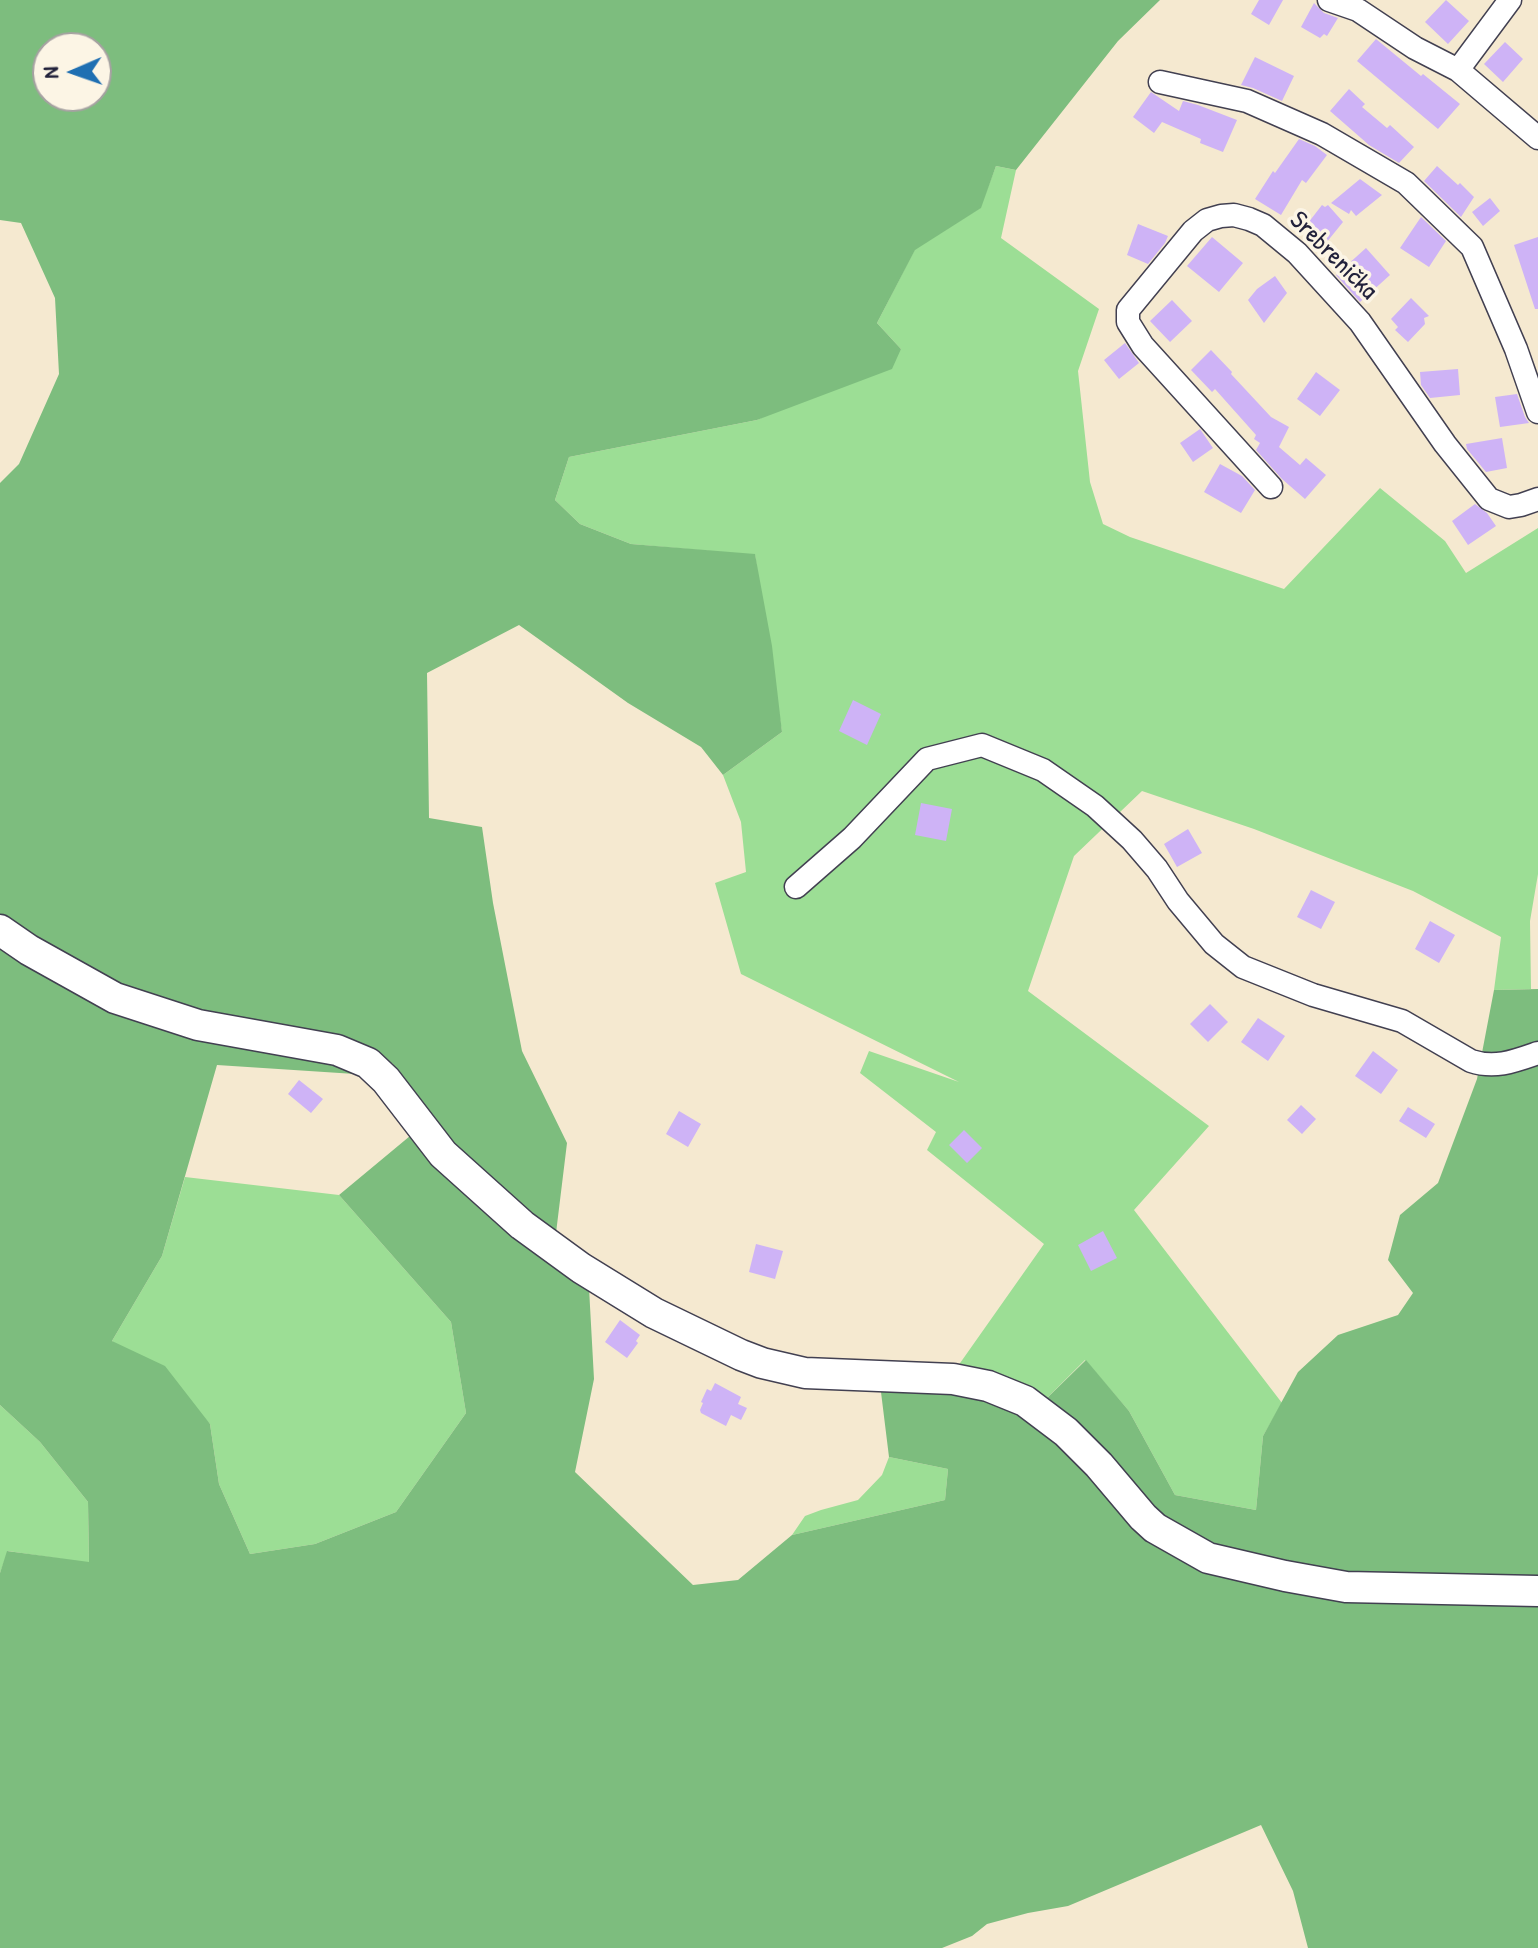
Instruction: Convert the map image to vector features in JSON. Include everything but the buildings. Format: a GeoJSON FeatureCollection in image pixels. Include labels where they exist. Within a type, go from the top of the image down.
{"type":"FeatureCollection","features":[{"type":"Feature","properties":{"kind":"main road"},"geometry":{"type":"LineString","coordinates":[[0,930],[29,950],[115,998],[198,1025],[337,1050],[368,1063],[386,1080],[443,1154],[522,1225],[581,1268],[654,1313],[741,1355],[805,1373],[953,1379],[988,1386],[1025,1401],[1066,1432],[1155,1528],[1208,1558],[1346,1587],[1538,1591]]}},
{"type":"Feature","properties":{"kind":"street"},"geometry":{"type":"LineString","coordinates":[[1329,0],[1358,10],[1415,48],[1458,70],[1538,138]]}},
{"type":"Feature","properties":{"kind":"street"},"geometry":{"type":"LineString","coordinates":[[1458,70],[1510,0]]}},
{"type":"Feature","properties":{"kind":"street"},"geometry":{"type":"LineString","coordinates":[[1160,82],[1247,101],[1322,134],[1406,183],[1472,247],[1516,349],[1538,412]]}},
{"type":"Feature","properties":{"kind":"street","name":"Srebrenička"},"geometry":{"type":"LineString","coordinates":[[1271,487],[1143,346],[1128,322],[1128,310],[1193,231],[1207,220],[1221,216],[1234,215],[1263,225],[1297,253],[1360,322],[1454,456],[1489,499],[1509,507],[1538,499]]}},
{"type":"Feature","properties":{"kind":"street"},"geometry":{"type":"LineString","coordinates":[[796,887],[852,838],[927,759],[982,745],[1043,770],[1095,806],[1132,840],[1214,944],[1243,967],[1313,995],[1402,1021],[1483,1065],[1498,1065],[1538,1053]]}},
{"type":"Feature","properties":{"kind":"green space"},"geometry":{"type":"Polygon","coordinates":[[[0,0],[1160,0],[1118,41],[1016,170],[996,166],[981,208],[915,250],[877,323],[901,349],[892,369],[757,420],[569,457],[555,500],[580,524],[631,544],[755,554],[772,646],[782,732],[723,775],[701,747],[628,703],[519,625],[427,673],[429,818],[482,827],[493,903],[522,1051],[567,1143],[556,1233],[459,1152],[392,1063],[355,1074],[217,1065],[162,1256],[112,1341],[165,1366],[210,1424],[219,1484],[250,1554],[315,1544],[396,1512],[466,1413],[451,1322],[339,1195],[410,1136],[434,1166],[589,1288],[594,1379],[575,1472],[693,1585],[738,1580],[792,1535],[945,1500],[948,1469],[889,1457],[880,1384],[1044,1401],[1086,1360],[1129,1411],[1175,1495],[1256,1510],[1263,1436],[1298,1372],[1338,1335],[1398,1315],[1413,1293],[1388,1260],[1400,1215],[1438,1183],[1477,1079],[1494,990],[1538,989],[1538,1948],[1308,1948],[1293,1891],[1261,1825],[1068,1906],[987,1924],[972,1936],[942,1948],[0,1948],[0,1573],[7,1551],[89,1562],[88,1502],[40,1442],[0,1405],[0,483],[19,464],[59,374],[55,298],[21,223],[0,220],[0,0]]]}},
{"type":"Feature","properties":{"kind":"green space"},"geometry":{"type":"Polygon","coordinates":[[[996,166],[1016,170],[1001,238],[1099,309],[1078,371],[1090,482],[1103,524],[1130,537],[1284,589],[1380,488],[1445,541],[1466,573],[1538,528],[1538,874],[1530,921],[1531,989],[1494,990],[1501,937],[1413,891],[1254,829],[1142,791],[1074,856],[1028,991],[1209,1126],[1134,1210],[1282,1403],[1263,1436],[1256,1510],[1175,1495],[1129,1411],[1085,1360],[1044,1401],[958,1366],[1044,1244],[927,1150],[936,1132],[860,1073],[869,1051],[959,1082],[741,974],[715,883],[746,872],[741,822],[723,775],[782,732],[755,555],[631,544],[580,524],[555,500],[569,457],[757,420],[901,349],[877,323],[915,249],[980,208],[996,166]]]}},
{"type":"Feature","properties":{"kind":"green space"},"geometry":{"type":"Polygon","coordinates":[[[185,1177],[339,1195],[451,1322],[466,1413],[396,1512],[315,1544],[250,1554],[219,1484],[210,1424],[112,1341],[162,1256],[185,1177]]]}},
{"type":"Feature","properties":{"kind":"green space"},"geometry":{"type":"Polygon","coordinates":[[[0,1405],[40,1442],[88,1502],[89,1563],[8,1551],[0,1573],[0,1405]]]}},
{"type":"Feature","properties":{"kind":"green space"},"geometry":{"type":"Polygon","coordinates":[[[889,1457],[948,1469],[945,1500],[792,1535],[805,1516],[858,1500],[882,1475],[889,1457]]]}}]}
